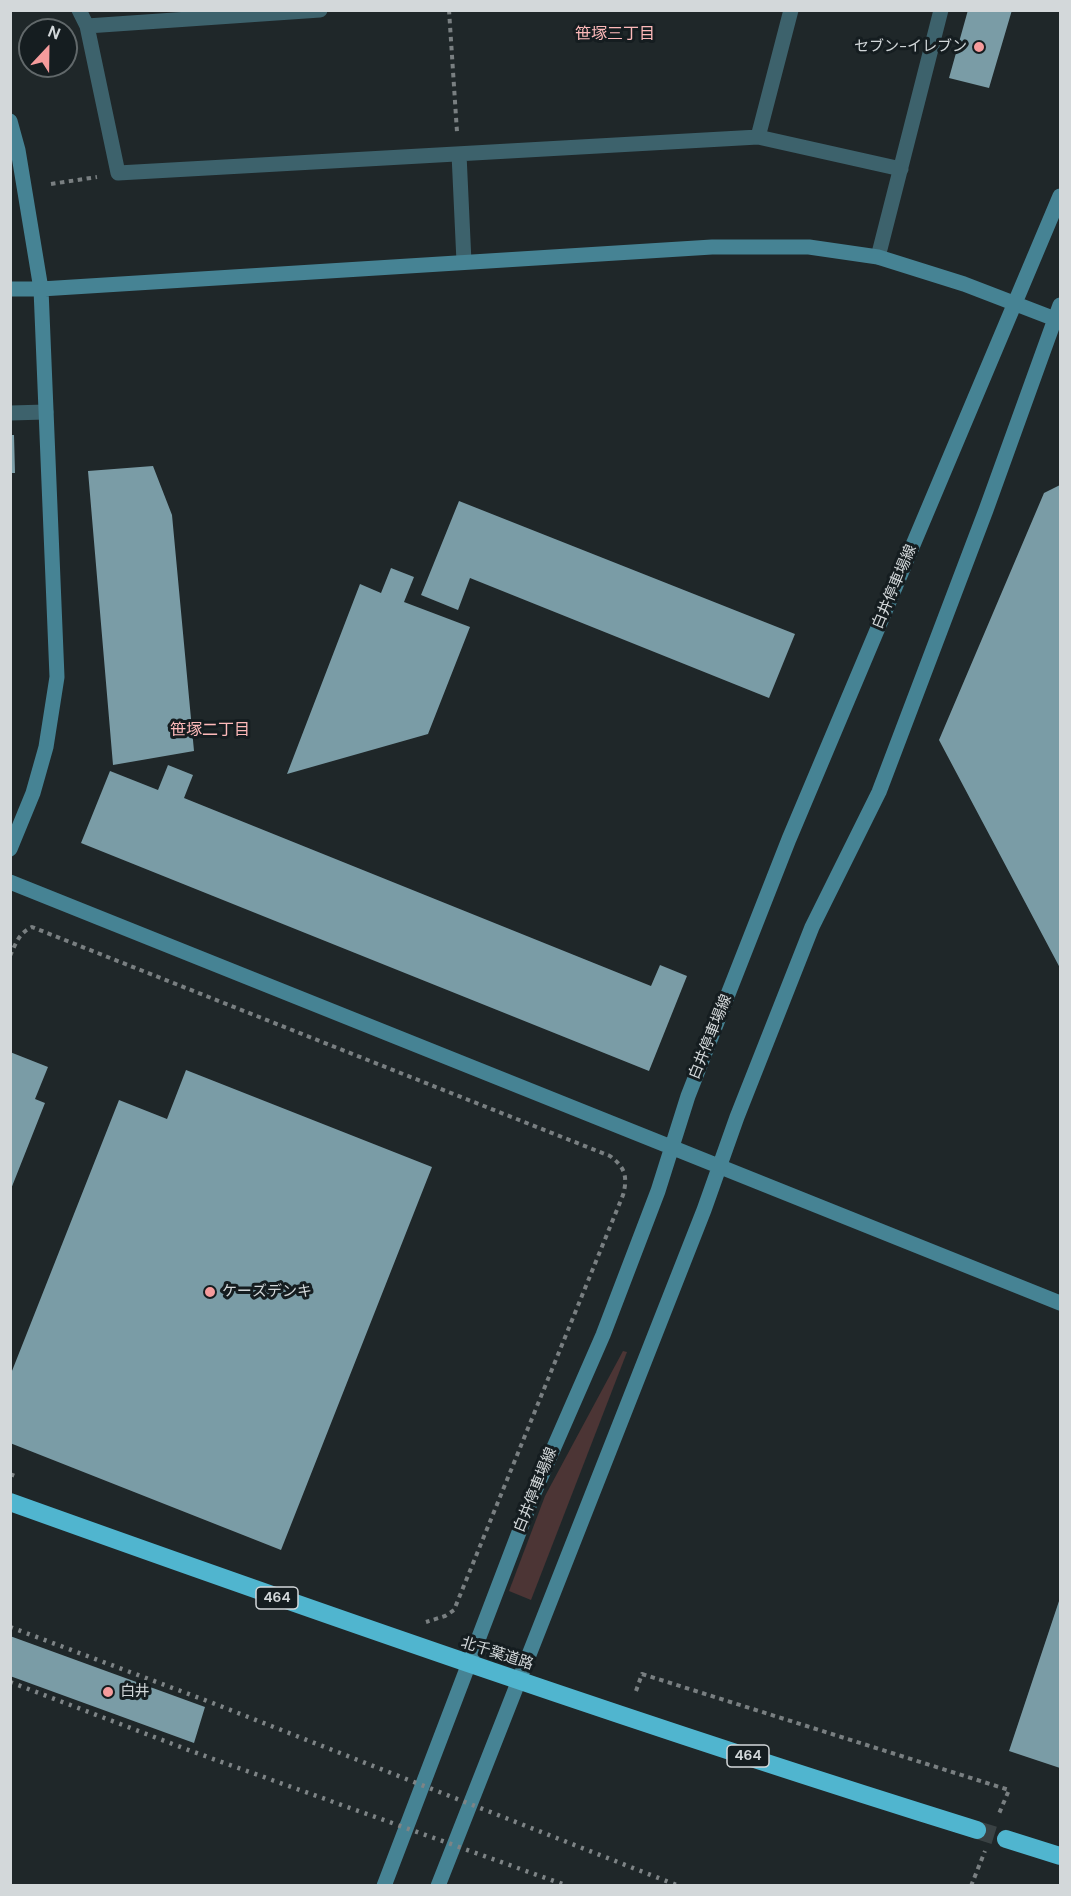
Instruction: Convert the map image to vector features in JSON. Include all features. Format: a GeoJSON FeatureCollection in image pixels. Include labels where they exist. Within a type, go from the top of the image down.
{"type":"FeatureCollection","features":[{"type":"Feature","properties":{"kind":"highway","name":"北千葉道路"},"geometry":{"type":"LineString","coordinates":[[10,1502],[405,1643],[851,1791],[982,1837]]}},
{"type":"Feature","properties":{"kind":"highway"},"geometry":{"type":"LineString","coordinates":[[1006,1839],[1060,1856]]}},
{"type":"Feature","properties":{"kind":"main road"},"geometry":{"type":"LineString","coordinates":[[10,121],[18,150],[41,289],[57,677],[46,747],[33,793],[10,849]]}},
{"type":"Feature","properties":{"kind":"main road","name":"白井停車場線"},"geometry":{"type":"LineString","coordinates":[[384,1886],[534,1493],[603,1335],[658,1191],[688,1096],[785,849],[1060,196]]}},
{"type":"Feature","properties":{"kind":"main road"},"geometry":{"type":"LineString","coordinates":[[10,289],[41,289],[712,247],[809,247],[878,257],[964,284],[1014,303],[1059,315],[879,792],[812,927],[438,1886]]}},
{"type":"Feature","properties":{"kind":"main road"},"geometry":{"type":"LineString","coordinates":[[10,882],[1060,1303]]}},
{"type":"Feature","properties":{"kind":"street"},"geometry":{"type":"LineString","coordinates":[[79,10],[87,26],[118,173],[758,136],[901,169]]}},
{"type":"Feature","properties":{"kind":"street"},"geometry":{"type":"LineString","coordinates":[[87,26],[320,10]]}},
{"type":"Feature","properties":{"kind":"street"},"geometry":{"type":"LineString","coordinates":[[758,136],[791,10]]}},
{"type":"Feature","properties":{"kind":"street"},"geometry":{"type":"LineString","coordinates":[[878,257],[941,10]]}},
{"type":"Feature","properties":{"kind":"street"},"geometry":{"type":"LineString","coordinates":[[459,154],[464,262]]}},
{"type":"Feature","properties":{"kind":"street"},"geometry":{"type":"LineString","coordinates":[[10,413],[46,412]]}},
{"type":"Feature","properties":{"kind":"path"},"geometry":{"type":"LineString","coordinates":[[449,10],[459,154]]}},
{"type":"Feature","properties":{"kind":"path"},"geometry":{"type":"LineString","coordinates":[[51,184],[118,173]]}},
{"type":"Feature","properties":{"kind":"path"},"geometry":{"type":"LineString","coordinates":[[10,956],[23,931],[32,927],[599,1152],[620,1164],[626,1178],[623,1195],[454,1610],[436,1620],[419,1621]]}},
{"type":"Feature","properties":{"kind":"path"},"geometry":{"type":"LineString","coordinates":[[10,1474],[22,1478]]}},
{"type":"Feature","properties":{"kind":"path"},"geometry":{"type":"LineString","coordinates":[[636,1691],[642,1674],[1009,1790],[996,1822]]}},
{"type":"Feature","properties":{"kind":"path"},"geometry":{"type":"LineString","coordinates":[[971,1886],[982,1837]]}},
{"type":"Feature","properties":{"kind":"shaded area"},"geometry":{"type":"Polygon","coordinates":[[[623,1351],[627,1352],[531,1600],[509,1591],[545,1496],[623,1351]]]}},
{"type":"Feature","properties":{"kind":"building"},"geometry":{"type":"Polygon","coordinates":[[[968,10],[1012,10],[989,88],[949,78],[968,10]]]}},
{"type":"Feature","properties":{"kind":"building"},"geometry":{"type":"Polygon","coordinates":[[[10,435],[14,435],[15,473],[10,473],[10,435]]]}},
{"type":"Feature","properties":{"kind":"building"},"geometry":{"type":"Polygon","coordinates":[[[153,466],[172,515],[194,751],[113,765],[88,471],[153,466]]]}},
{"type":"Feature","properties":{"kind":"building"},"geometry":{"type":"Polygon","coordinates":[[[1060,485],[1060,968],[939,740],[1044,493],[1060,485]]]}},
{"type":"Feature","properties":{"kind":"building"},"geometry":{"type":"Polygon","coordinates":[[[459,501],[795,634],[769,698],[470,578],[458,610],[421,595],[459,501]]]}},
{"type":"Feature","properties":{"kind":"building"},"geometry":{"type":"Polygon","coordinates":[[[391,568],[414,577],[404,602],[470,627],[428,734],[287,774],[360,584],[381,593],[391,568]]]}},
{"type":"Feature","properties":{"kind":"building"},"geometry":{"type":"Polygon","coordinates":[[[168,765],[193,775],[184,798],[651,986],[660,965],[687,976],[649,1071],[81,843],[110,771],[158,790],[168,765]]]}},
{"type":"Feature","properties":{"kind":"building"},"geometry":{"type":"Polygon","coordinates":[[[10,1052],[48,1067],[35,1099],[45,1103],[11,1189],[10,1052]]]}},
{"type":"Feature","properties":{"kind":"building"},"geometry":{"type":"Polygon","coordinates":[[[186,1070],[432,1167],[281,1550],[10,1443],[10,1376],[119,1100],[167,1119],[186,1070]]]}},
{"type":"Feature","properties":{"kind":"building"},"geometry":{"type":"Polygon","coordinates":[[[1060,1598],[1060,1768],[1009,1751],[1060,1598]]]}},
{"type":"Feature","properties":{"kind":"building","name":"白井"},"geometry":{"type":"Polygon","coordinates":[[[10,1636],[205,1707],[194,1743],[10,1676],[10,1636]]]}},
{"type":"Feature","properties":{"kind":"tunnel"},"geometry":{"type":"LineString","coordinates":[[977,1830],[1006,1839]]}},
{"type":"Feature","properties":{"kind":"railway"},"geometry":{"type":"LineString","coordinates":[[10,1627],[210,1702],[679,1886]]}},
{"type":"Feature","properties":{"kind":"railway"},"geometry":{"type":"LineString","coordinates":[[10,1682],[191,1751],[568,1886]]}},
{"type":"Feature","properties":{"kind":"place","name":"セブン-イレブン"},"geometry":{"type":"Point","coordinates":[979,47]}},
{"type":"Feature","properties":{"kind":"place","name":"ケーズデンキ"},"geometry":{"type":"Point","coordinates":[210,1292]}},
{"type":"Feature","properties":{"kind":"place","name":"白井"},"geometry":{"type":"Point","coordinates":[108,1692]}},
{"type":"Feature","properties":{"kind":"district","name":"笹塚三丁目"},"geometry":{"type":"Point","coordinates":[615,35]}},
{"type":"Feature","properties":{"kind":"district","name":"笹塚二丁目"},"geometry":{"type":"Point","coordinates":[210,731]}}]}
